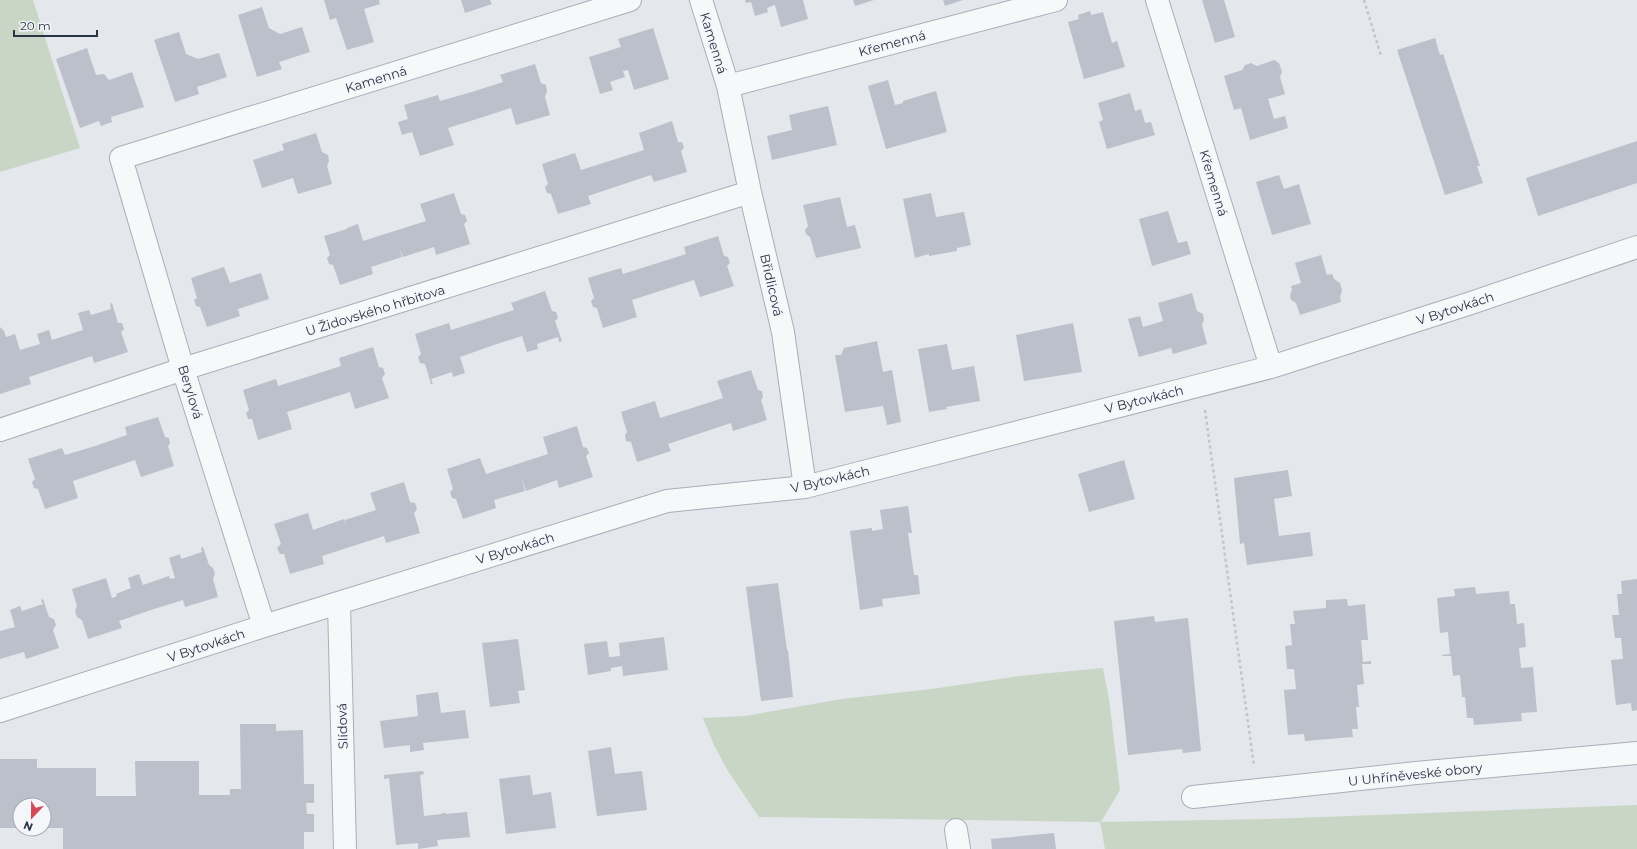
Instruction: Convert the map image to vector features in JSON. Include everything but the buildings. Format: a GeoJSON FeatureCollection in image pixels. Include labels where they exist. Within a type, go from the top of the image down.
{"type":"FeatureCollection","features":[{"type":"Feature","properties":{"kind":"street","name":"Kamenná"},"geometry":{"type":"LineString","coordinates":[[121,158],[630,0]]}},
{"type":"Feature","properties":{"kind":"street","name":"Kamenná"},"geometry":{"type":"LineString","coordinates":[[701,0],[728,86]]}},
{"type":"Feature","properties":{"kind":"street","name":"Křemenná"},"geometry":{"type":"LineString","coordinates":[[728,86],[1056,0]]}},
{"type":"Feature","properties":{"kind":"street","name":"Křemenná"},"geometry":{"type":"LineString","coordinates":[[1157,0],[1271,367]]}},
{"type":"Feature","properties":{"kind":"street","name":"Břidlicová"},"geometry":{"type":"LineString","coordinates":[[728,86],[750,192],[783,332],[805,487]]}},
{"type":"Feature","properties":{"kind":"street","name":"Berylová"},"geometry":{"type":"LineString","coordinates":[[121,158],[184,369],[264,626]]}},
{"type":"Feature","properties":{"kind":"street","name":"U Židovského hřbitova"},"geometry":{"type":"LineString","coordinates":[[0,430],[184,369],[750,192]]}},
{"type":"Feature","properties":{"kind":"street","name":"V Bytovkách"},"geometry":{"type":"LineString","coordinates":[[0,711],[339,602],[667,501],[805,487],[1271,367],[1468,304],[1637,247]]}},
{"type":"Feature","properties":{"kind":"street","name":"Slídová"},"geometry":{"type":"LineString","coordinates":[[339,602],[345,849]]}},
{"type":"Feature","properties":{"kind":"street","name":"U Uhříněveské obory"},"geometry":{"type":"LineString","coordinates":[[1194,797],[1416,773],[1637,753]]}},
{"type":"Feature","properties":{"kind":"path"},"geometry":{"type":"LineString","coordinates":[[1364,0],[1381,56]]}},
{"type":"Feature","properties":{"kind":"path"},"geometry":{"type":"LineString","coordinates":[[1202,384],[1258,790]]}},
{"type":"Feature","properties":{"kind":"green space"},"geometry":{"type":"Polygon","coordinates":[[[0,0],[33,0],[80,148],[0,172],[0,0]]]}},
{"type":"Feature","properties":{"kind":"green space"},"geometry":{"type":"Polygon","coordinates":[[[1103,668],[1109,699],[1120,790],[1101,822],[1267,819],[1637,805],[1637,849],[1105,849],[1100,822],[759,817],[728,771],[714,745],[703,718],[745,716],[842,699],[932,689],[1019,676],[1103,668]]]}}]}
